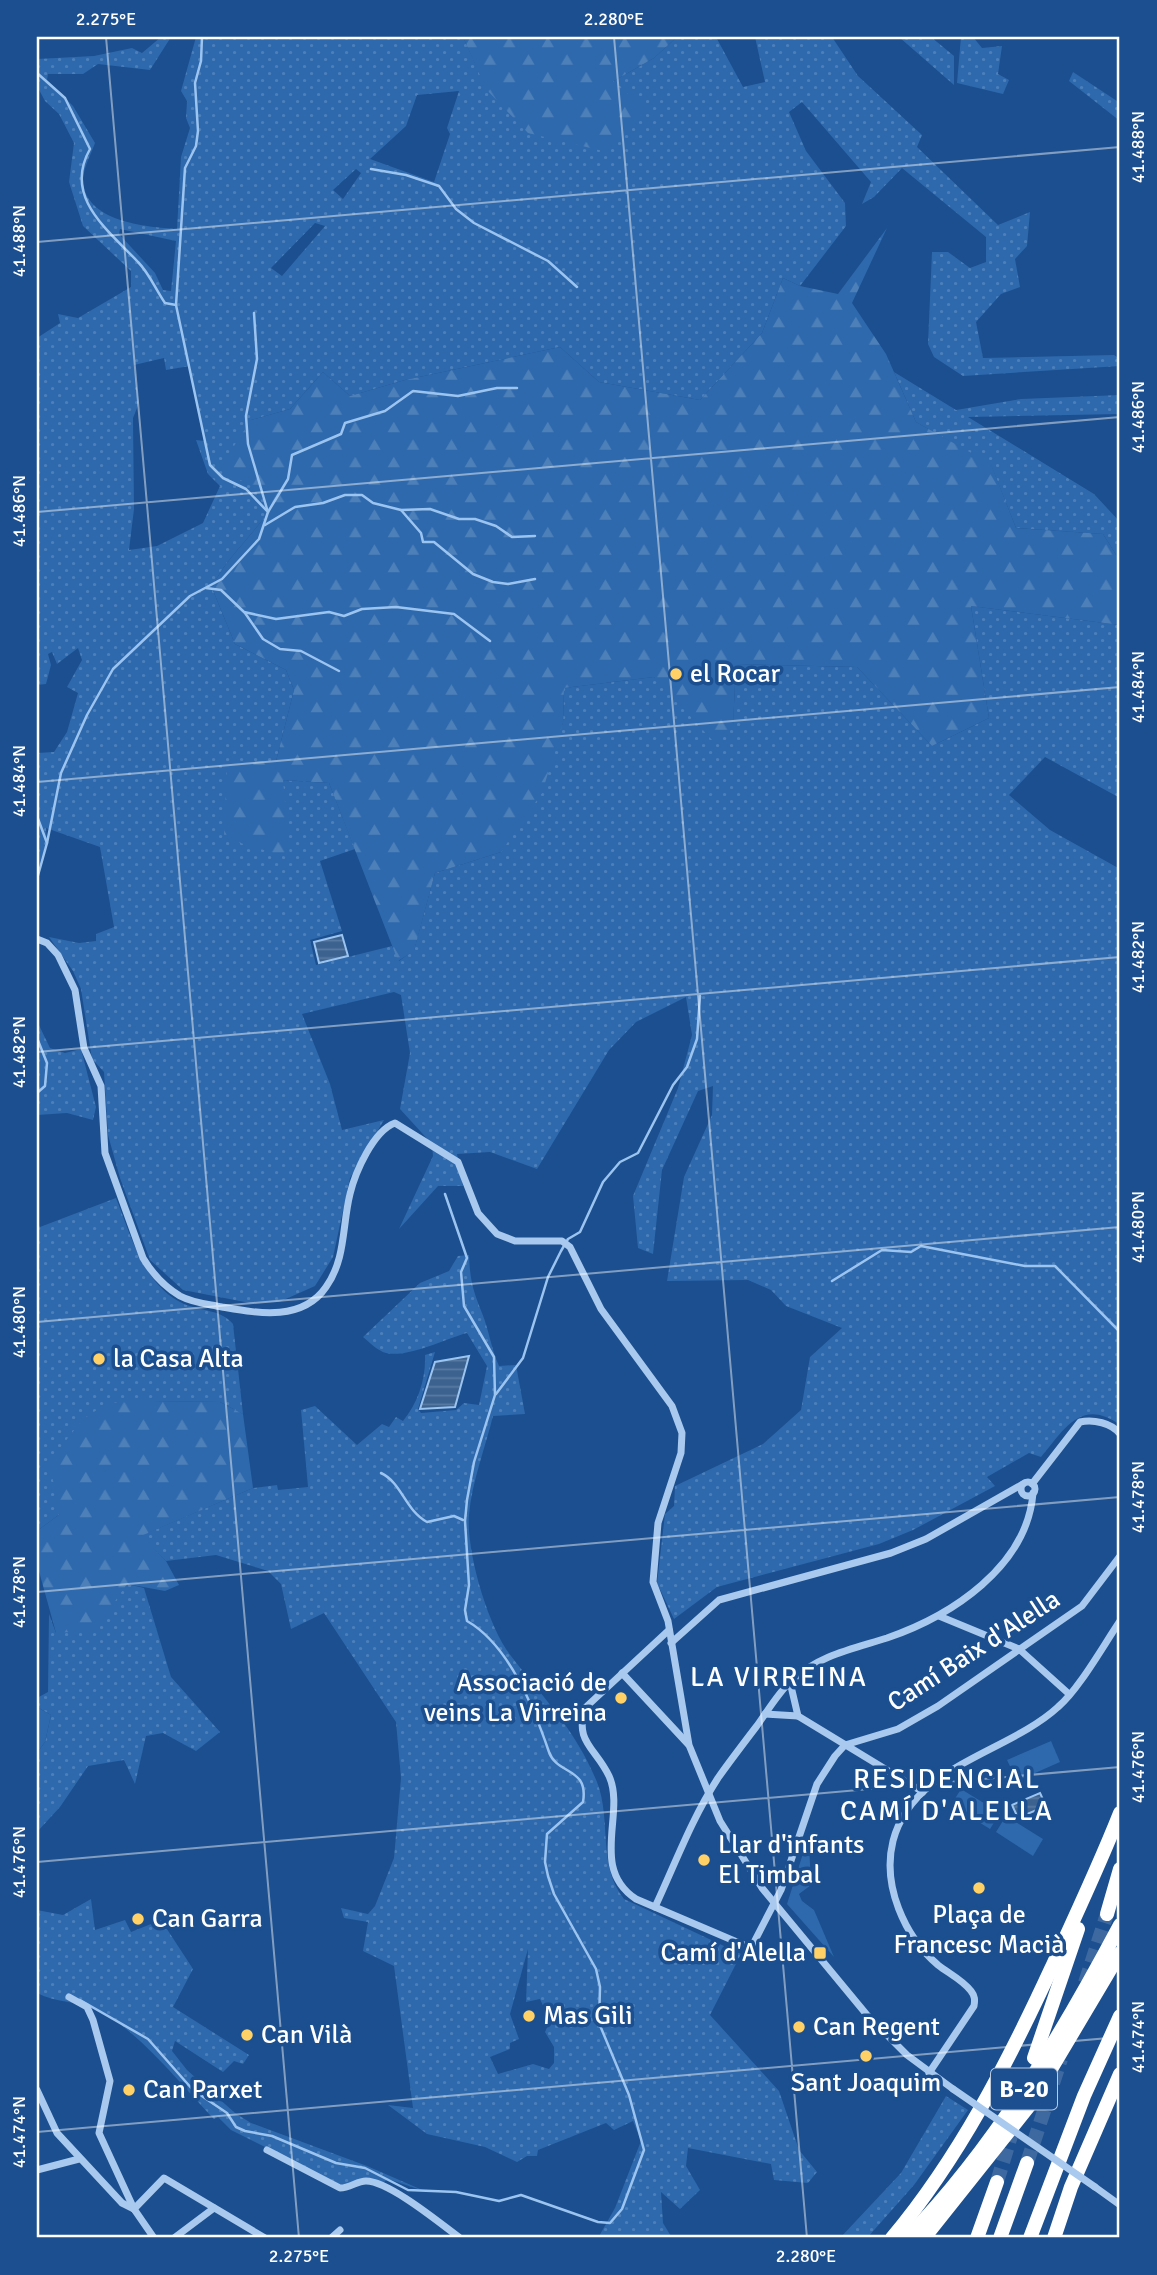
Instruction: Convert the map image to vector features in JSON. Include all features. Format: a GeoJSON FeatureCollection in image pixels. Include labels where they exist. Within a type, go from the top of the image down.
{"type":"FeatureCollection","features":[{"type":"Feature","properties":{"kind":"highway"},"geometry":{"type":"LineString","coordinates":[[1034,2058],[1120,1813]]}},
{"type":"Feature","properties":{"kind":"highway"},"geometry":{"type":"LineString","coordinates":[[891,2238],[931,2186],[1007,2063],[1100,1865]]}},
{"type":"Feature","properties":{"kind":"highway"},"geometry":{"type":"LineString","coordinates":[[1107,1914],[1120,1869]]}},
{"type":"Feature","properties":{"kind":"highway","name":"B-20"},"geometry":{"type":"LineString","coordinates":[[907,2238],[959,2179],[1007,2115],[1076,2007],[1120,1925]]}},
{"type":"Feature","properties":{"kind":"highway","name":"B-20"},"geometry":{"type":"LineString","coordinates":[[924,2238],[1029,2106],[1120,1953]]}},
{"type":"Feature","properties":{"kind":"highway"},"geometry":{"type":"LineString","coordinates":[[1030,2238],[1084,2096],[1120,2016]]}},
{"type":"Feature","properties":{"kind":"highway"},"geometry":{"type":"LineString","coordinates":[[1084,2096],[1104,2066],[1120,2030]]}},
{"type":"Feature","properties":{"kind":"highway"},"geometry":{"type":"LineString","coordinates":[[1054,2238],[1071,2187],[1120,2074]]}},
{"type":"Feature","properties":{"kind":"highway"},"geometry":{"type":"LineString","coordinates":[[1000,2238],[1027,2163]]}},
{"type":"Feature","properties":{"kind":"highway"},"geometry":{"type":"LineString","coordinates":[[977,2238],[997,2182]]}},
{"type":"Feature","properties":{"kind":"highway"},"geometry":{"type":"LineString","coordinates":[[883,2238],[931,2186]]}},
{"type":"Feature","properties":{"kind":"street"},"geometry":{"type":"LineString","coordinates":[[37,939],[47,943],[58,955],[75,990],[84,1048],[101,1086],[105,1153],[143,1258],[153,1273],[180,1296],[194,1302],[270,1314],[293,1310],[315,1298],[327,1287],[337,1265],[355,1182],[375,1140],[384,1128],[394,1123],[458,1162],[478,1213],[497,1234],[515,1241],[562,1241],[570,1247],[601,1309],[671,1406],[682,1433],[682,1446],[661,1511],[653,1560],[653,1582],[669,1630],[689,1745],[708,1796],[747,1867],[867,2015],[929,2073],[1120,2204]]}},
{"type":"Feature","properties":{"kind":"street"},"geometry":{"type":"LineString","coordinates":[[671,1643],[719,1600],[891,1553],[926,1539],[1000,1497],[1026,1491],[1076,1424],[1085,1420],[1114,1427],[1120,1434]]}},
{"type":"Feature","properties":{"kind":"street"},"geometry":{"type":"LineString","coordinates":[[655,1906],[708,1796],[790,1682],[831,1654],[886,1638],[939,1616],[984,1584],[1007,1560],[1027,1514],[1026,1491]]}},
{"type":"Feature","properties":{"kind":"street","name":"Camí Baix d'Alella"},"geometry":{"type":"LineString","coordinates":[[845,1745],[914,1723],[1082,1606],[1120,1556]]}},
{"type":"Feature","properties":{"kind":"street"},"geometry":{"type":"LineString","coordinates":[[939,1616],[1018,1649],[1069,1694]]}},
{"type":"Feature","properties":{"kind":"street"},"geometry":{"type":"LineString","coordinates":[[929,2073],[975,2001],[969,1989],[938,1964],[916,1941],[895,1896],[891,1871],[894,1840],[906,1810],[944,1776],[1050,1714],[1069,1694],[1120,1622]]}},
{"type":"Feature","properties":{"kind":"street"},"geometry":{"type":"LineString","coordinates":[[669,1630],[586,1707],[581,1730],[610,1781],[611,1853],[619,1882],[627,1893],[751,1948],[775,1904],[817,1784],[845,1745]]}},
{"type":"Feature","properties":{"kind":"street"},"geometry":{"type":"LineString","coordinates":[[622,1673],[689,1745]]}},
{"type":"Feature","properties":{"kind":"street"},"geometry":{"type":"LineString","coordinates":[[790,1682],[798,1716]]}},
{"type":"Feature","properties":{"kind":"street"},"geometry":{"type":"LineString","coordinates":[[765,1714],[798,1716],[923,1792]]}},
{"type":"Feature","properties":{"kind":"street"},"geometry":{"type":"LineString","coordinates":[[69,1997],[87,2007],[110,2081],[99,2133],[134,2209],[155,2238]]}},
{"type":"Feature","properties":{"kind":"street"},"geometry":{"type":"LineString","coordinates":[[37,2090],[57,2133],[122,2203],[134,2209]]}},
{"type":"Feature","properties":{"kind":"street"},"geometry":{"type":"LineString","coordinates":[[267,2150],[337,2187],[346,2188],[366,2181],[379,2184],[420,2208],[460,2238]]}},
{"type":"Feature","properties":{"kind":"street"},"geometry":{"type":"LineString","coordinates":[[37,2170],[79,2159]]}},
{"type":"Feature","properties":{"kind":"street"},"geometry":{"type":"LineString","coordinates":[[134,2209],[164,2178],[265,2238]]}},
{"type":"Feature","properties":{"kind":"street"},"geometry":{"type":"LineString","coordinates":[[174,2238],[214,2208]]}},
{"type":"Feature","properties":{"kind":"street"},"geometry":{"type":"LineString","coordinates":[[331,2238],[340,2230]]}},
{"type":"Feature","properties":{"kind":"green space"},"geometry":{"type":"Polygon","coordinates":[[[161,37],[171,37],[150,70],[98,64],[83,74],[48,74],[47,80],[73,106],[95,143],[83,176],[86,194],[94,205],[105,213],[134,224],[177,229],[181,157],[190,128],[186,118],[187,101],[181,91],[196,37],[463,37],[487,89],[612,82],[654,58],[677,37],[716,37],[743,87],[765,82],[755,37],[832,37],[858,76],[922,135],[917,147],[998,225],[1030,212],[1027,246],[1015,259],[1020,287],[1001,294],[976,322],[983,358],[1114,355],[1120,359],[1120,366],[963,376],[934,357],[928,344],[932,252],[948,252],[970,268],[986,262],[986,237],[902,168],[874,197],[862,204],[871,182],[802,102],[789,112],[806,151],[845,203],[846,226],[800,286],[783,278],[762,333],[700,400],[599,382],[560,347],[405,380],[350,396],[323,372],[290,409],[251,420],[260,490],[268,512],[224,568],[212,588],[235,644],[286,670],[294,690],[276,761],[282,780],[329,783],[355,849],[320,861],[342,931],[310,940],[316,965],[392,946],[399,961],[414,950],[435,873],[501,852],[563,723],[564,688],[654,677],[733,725],[736,664],[857,667],[932,746],[989,718],[971,606],[1120,625],[1120,798],[1045,757],[1009,795],[1050,830],[1120,869],[1120,1425],[1094,1414],[1074,1420],[1041,1457],[1029,1453],[987,1477],[995,1486],[913,1530],[879,1544],[717,1587],[674,1619],[657,1583],[665,1514],[674,1506],[675,1486],[763,1444],[801,1410],[810,1357],[842,1328],[786,1306],[771,1290],[748,1280],[667,1281],[684,1177],[712,1115],[713,1086],[698,1091],[662,1170],[653,1254],[638,1248],[633,1196],[678,1088],[692,1035],[686,997],[636,1022],[609,1050],[537,1169],[490,1152],[457,1154],[463,1186],[438,1186],[399,1229],[433,1156],[432,1144],[400,1109],[410,1053],[401,995],[394,992],[302,1014],[330,1084],[342,1130],[384,1120],[350,1178],[333,1257],[315,1286],[279,1302],[250,1303],[183,1290],[150,1260],[120,1178],[108,1135],[104,1072],[92,1059],[81,989],[73,971],[49,937],[79,943],[96,941],[96,934],[114,927],[100,847],[46,828],[47,841],[37,872],[37,753],[54,752],[67,732],[78,693],[67,687],[82,660],[78,648],[57,664],[52,652],[48,654],[51,665],[46,684],[37,685],[37,338],[60,323],[58,314],[78,318],[131,287],[131,271],[83,226],[69,182],[74,143],[59,114],[45,101],[37,86],[37,59],[94,56],[132,48],[142,53],[161,37]],[[459,91],[417,95],[406,126],[370,159],[434,182],[450,134],[447,128],[459,91]],[[356,169],[333,190],[343,199],[361,173],[356,169]],[[315,223],[271,268],[282,276],[325,226],[315,223]],[[120,229],[119,234],[155,273],[163,290],[171,291],[176,241],[120,229]],[[164,358],[134,365],[139,403],[133,418],[134,509],[129,550],[157,546],[203,523],[220,486],[208,474],[196,440],[204,441],[190,366],[166,370],[164,358]]]}},
{"type":"Feature","properties":{"kind":"green space"},"geometry":{"type":"Polygon","coordinates":[[[463,37],[677,37],[654,58],[612,82],[649,109],[603,151],[528,133],[486,89],[463,37]]]}},
{"type":"Feature","properties":{"kind":"green space"},"geometry":{"type":"Polygon","coordinates":[[[899,37],[931,37],[954,56],[954,85],[899,37]]]}},
{"type":"Feature","properties":{"kind":"green space"},"geometry":{"type":"Polygon","coordinates":[[[961,37],[973,37],[982,48],[1002,46],[998,74],[1009,80],[1003,94],[957,83],[961,37]]]}},
{"type":"Feature","properties":{"kind":"green space"},"geometry":{"type":"Polygon","coordinates":[[[1073,72],[1120,103],[1120,121],[1069,81],[1073,72]]]}},
{"type":"Feature","properties":{"kind":"green space"},"geometry":{"type":"Polygon","coordinates":[[[887,228],[852,303],[886,354],[916,422],[991,464],[1016,528],[1103,534],[1120,561],[1120,625],[971,606],[989,718],[932,746],[857,667],[736,664],[733,726],[713,741],[654,677],[564,688],[563,723],[542,793],[501,852],[435,873],[414,951],[398,961],[329,783],[283,780],[290,858],[224,838],[227,762],[276,761],[294,690],[286,670],[235,644],[212,588],[224,568],[268,512],[260,490],[219,469],[251,420],[290,409],[323,372],[350,396],[405,380],[560,347],[599,382],[700,400],[762,333],[783,278],[800,286],[838,294],[887,228]]]}},
{"type":"Feature","properties":{"kind":"green space"},"geometry":{"type":"Polygon","coordinates":[[[894,372],[956,410],[1021,399],[1120,395],[1120,414],[968,417],[1094,494],[1120,522],[1120,561],[1103,534],[1016,528],[991,465],[916,422],[894,372]]]}},
{"type":"Feature","properties":{"kind":"green space"},"geometry":{"type":"Polygon","coordinates":[[[37,1021],[50,1048],[65,1053],[81,1049],[96,1107],[93,1120],[67,1113],[37,1115],[37,1021]]]}},
{"type":"Feature","properties":{"kind":"green space"},"geometry":{"type":"Polygon","coordinates":[[[116,1198],[141,1258],[159,1285],[170,1296],[184,1304],[217,1313],[233,1324],[243,1414],[220,1402],[152,1401],[60,1514],[37,1531],[37,1222],[40,1227],[116,1198]]]}},
{"type":"Feature","properties":{"kind":"green space"},"geometry":{"type":"Polygon","coordinates":[[[469,1255],[472,1285],[499,1366],[516,1365],[525,1414],[493,1416],[469,1515],[475,1568],[494,1627],[502,1643],[558,1716],[588,1763],[601,1797],[610,1872],[624,1899],[741,1954],[710,2015],[779,2091],[799,2150],[817,2172],[808,2183],[774,2180],[771,2164],[688,2148],[686,2166],[700,2190],[680,2209],[661,2192],[663,2223],[672,2238],[618,2238],[611,2235],[598,2238],[615,2208],[641,2141],[633,2121],[614,2130],[606,2123],[538,2150],[537,2156],[527,2156],[517,2162],[485,2147],[427,2134],[388,2105],[413,2108],[394,1966],[363,1951],[368,1922],[344,1918],[341,1908],[368,1914],[375,1906],[394,1858],[401,1778],[396,1722],[324,1613],[291,1629],[281,1584],[268,1571],[216,1555],[166,1561],[140,1536],[253,1488],[277,1485],[278,1490],[308,1487],[301,1410],[315,1406],[357,1445],[382,1424],[389,1427],[396,1417],[403,1421],[420,1390],[425,1355],[435,1352],[418,1409],[421,1413],[456,1410],[464,1403],[479,1405],[487,1366],[467,1333],[395,1354],[380,1350],[363,1337],[420,1283],[449,1271],[458,1256],[469,1255]],[[528,1949],[510,2014],[519,2039],[510,2043],[510,2049],[490,2057],[498,2074],[533,2064],[549,2069],[554,2063],[554,2047],[545,2032],[550,2021],[540,1999],[526,2002],[528,1949]]]}},
{"type":"Feature","properties":{"kind":"green space"},"geometry":{"type":"Polygon","coordinates":[[[220,1402],[243,1414],[253,1488],[141,1536],[166,1561],[179,1585],[165,1591],[127,1584],[95,1630],[56,1633],[37,1564],[37,1531],[60,1514],[49,1462],[82,1420],[107,1403],[220,1402]]]}},
{"type":"Feature","properties":{"kind":"green space"},"geometry":{"type":"Polygon","coordinates":[[[127,1584],[144,1588],[171,1677],[220,1732],[196,1751],[163,1733],[146,1736],[135,1784],[124,1760],[88,1766],[60,1807],[37,1832],[37,1753],[45,1742],[51,1715],[37,1707],[37,1698],[48,1692],[49,1614],[56,1633],[127,1584]]]}},
{"type":"Feature","properties":{"kind":"green space"},"geometry":{"type":"Polygon","coordinates":[[[37,1707],[51,1715],[45,1742],[37,1753],[37,1707]]]}},
{"type":"Feature","properties":{"kind":"green space"},"geometry":{"type":"Polygon","coordinates":[[[1051,1741],[1060,1762],[1017,1781],[1007,1760],[1051,1741]]]}},
{"type":"Feature","properties":{"kind":"green space"},"geometry":{"type":"Polygon","coordinates":[[[961,1789],[1000,1813],[990,1829],[951,1805],[961,1789]]]}},
{"type":"Feature","properties":{"kind":"green space"},"geometry":{"type":"Polygon","coordinates":[[[1006,1816],[1043,1839],[1033,1856],[996,1832],[1006,1816]]]}},
{"type":"Feature","properties":{"kind":"green space"},"geometry":{"type":"Polygon","coordinates":[[[809,1843],[811,1885],[799,1894],[802,1901],[814,1910],[834,1957],[787,1904],[806,1844],[809,1843]]]}},
{"type":"Feature","properties":{"kind":"green space"},"geometry":{"type":"Polygon","coordinates":[[[91,1899],[95,1930],[125,1920],[131,1932],[161,1920],[193,1969],[173,2007],[249,2055],[243,2064],[234,2061],[223,2072],[175,2041],[172,2051],[187,2070],[235,2113],[251,2123],[367,2166],[427,2192],[388,2179],[384,2182],[368,2178],[341,2185],[231,2130],[218,2117],[214,2119],[144,2045],[114,2020],[92,2008],[37,1993],[37,1910],[63,1915],[91,1899]]]}},
{"type":"Feature","properties":{"kind":"green space"},"geometry":{"type":"Polygon","coordinates":[[[946,2096],[968,2110],[914,2185],[867,2238],[840,2238],[901,2173],[946,2096]]]}},
{"type":"Feature","properties":{"kind":"shaded area"},"geometry":{"type":"Polygon","coordinates":[[[342,935],[348,956],[319,963],[314,942],[342,935]]]}},
{"type":"Feature","properties":{"kind":"shaded area"},"geometry":{"type":"Polygon","coordinates":[[[469,1356],[455,1407],[420,1409],[435,1362],[469,1356]]]}},
{"type":"Feature","properties":{"kind":"shaded area"},"geometry":{"type":"Polygon","coordinates":[[[1040,1793],[1046,1806],[1018,1818],[1012,1805],[1040,1793]]]}},
{"type":"Feature","properties":{"kind":"waterway"},"geometry":{"type":"LineString","coordinates":[[176,305],[185,168],[196,146],[198,131],[195,83],[201,61],[202,37]]}},
{"type":"Feature","properties":{"kind":"waterway"},"geometry":{"type":"LineString","coordinates":[[37,73],[65,98],[90,149],[83,166],[82,182],[92,211],[142,266],[165,303],[176,305],[210,465],[223,478],[246,489],[268,512]]}},
{"type":"Feature","properties":{"kind":"waterway"},"geometry":{"type":"LineString","coordinates":[[371,169],[406,175],[439,186],[456,209],[474,223],[548,261],[577,287]]}},
{"type":"Feature","properties":{"kind":"waterway"},"geometry":{"type":"LineString","coordinates":[[254,313],[257,359],[246,416],[248,444],[267,509]]}},
{"type":"Feature","properties":{"kind":"waterway"},"geometry":{"type":"LineString","coordinates":[[47,843],[61,773],[87,715],[113,669],[190,596],[222,579],[259,539],[268,512],[288,479],[292,455],[341,434],[345,423],[385,411],[413,391],[458,396],[497,388],[517,388]]}},
{"type":"Feature","properties":{"kind":"waterway"},"geometry":{"type":"LineString","coordinates":[[265,525],[295,507],[323,503],[345,495],[362,495],[373,503],[401,510],[430,509],[459,519],[475,519],[496,526],[512,537],[535,536]]}},
{"type":"Feature","properties":{"kind":"waterway"},"geometry":{"type":"LineString","coordinates":[[401,510],[421,533],[423,542],[434,542],[473,574],[493,582],[508,584],[535,579]]}},
{"type":"Feature","properties":{"kind":"waterway"},"geometry":{"type":"LineString","coordinates":[[206,588],[221,590],[244,612],[276,619],[329,612],[344,616],[362,609],[396,607],[454,614],[490,641]]}},
{"type":"Feature","properties":{"kind":"waterway"},"geometry":{"type":"LineString","coordinates":[[245,613],[263,639],[280,649],[301,651],[339,671]]}},
{"type":"Feature","properties":{"kind":"waterway"},"geometry":{"type":"LineString","coordinates":[[37,816],[47,843],[37,879]]}},
{"type":"Feature","properties":{"kind":"waterway"},"geometry":{"type":"LineString","coordinates":[[496,1394],[523,1358],[548,1277],[568,1239],[580,1232],[603,1182],[620,1162],[638,1153],[673,1085],[687,1067],[697,1039],[700,996]]}},
{"type":"Feature","properties":{"kind":"waterway"},"geometry":{"type":"LineString","coordinates":[[37,1038],[47,1063],[45,1086],[37,1093]]}},
{"type":"Feature","properties":{"kind":"waterway"},"geometry":{"type":"LineString","coordinates":[[80,2000],[148,2039],[193,2090],[227,2113],[236,2127],[245,2131],[272,2136],[336,2163],[365,2168],[408,2190],[456,2192],[499,2201],[521,2195],[598,2222],[610,2223],[622,2209],[644,2150],[629,2095],[599,2023],[600,1987],[596,1969],[554,1894],[545,1862],[547,1834],[583,1802],[584,1791],[577,1777],[553,1759],[518,1679],[495,1645],[467,1621],[465,1610],[469,1585],[465,1521],[467,1500],[474,1462],[495,1395],[494,1357],[464,1306],[461,1272],[467,1258],[445,1194]]}},
{"type":"Feature","properties":{"kind":"waterway"},"geometry":{"type":"LineString","coordinates":[[832,1281],[882,1250],[911,1252],[921,1246],[1025,1266],[1055,1266],[1120,1332]]}},
{"type":"Feature","properties":{"kind":"waterway"},"geometry":{"type":"LineString","coordinates":[[381,1473],[394,1483],[413,1511],[427,1522],[454,1516],[463,1520]]}},
{"type":"Feature","properties":{"kind":"tunnel"},"geometry":{"type":"LineString","coordinates":[[1085,1983],[1107,1914]]}},
{"type":"Feature","properties":{"kind":"tunnel"},"geometry":{"type":"LineString","coordinates":[[1027,2163],[1061,2059]]}},
{"type":"Feature","properties":{"kind":"tunnel"},"geometry":{"type":"LineString","coordinates":[[997,2182],[1014,2126]]}},
{"type":"Feature","properties":{"kind":"place","name":"el Rocar"},"geometry":{"type":"Point","coordinates":[676,674]}},
{"type":"Feature","properties":{"kind":"place","name":"la Casa Alta"},"geometry":{"type":"Point","coordinates":[99,1359]}},
{"type":"Feature","properties":{"kind":"place","name":"Associació de veins La Virreina"},"geometry":{"type":"Point","coordinates":[621,1698]}},
{"type":"Feature","properties":{"kind":"place","name":"Llar d'infants El Timbal"},"geometry":{"type":"Point","coordinates":[704,1860]}},
{"type":"Feature","properties":{"kind":"place","name":"Plaça de Francesc Macià"},"geometry":{"type":"Point","coordinates":[979,1888]}},
{"type":"Feature","properties":{"kind":"place","name":"Can Garra"},"geometry":{"type":"Point","coordinates":[138,1919]}},
{"type":"Feature","properties":{"kind":"place","name":"Camí d'Alella"},"geometry":{"type":"Point","coordinates":[820,1953]}},
{"type":"Feature","properties":{"kind":"place","name":"Mas Gili"},"geometry":{"type":"Point","coordinates":[529,2016]}},
{"type":"Feature","properties":{"kind":"place","name":"Can Regent"},"geometry":{"type":"Point","coordinates":[799,2027]}},
{"type":"Feature","properties":{"kind":"place","name":"Can Vilà"},"geometry":{"type":"Point","coordinates":[247,2035]}},
{"type":"Feature","properties":{"kind":"place","name":"Sant Joaquim"},"geometry":{"type":"Point","coordinates":[866,2056]}},
{"type":"Feature","properties":{"kind":"place","name":"Can Parxet"},"geometry":{"type":"Point","coordinates":[129,2090]}},
{"type":"Feature","properties":{"kind":"district","name":"LA VIRREINA"},"geometry":{"type":"Point","coordinates":[779,1677]}},
{"type":"Feature","properties":{"kind":"district","name":"RESIDENCIAL CAMÍ D'ALELLA"},"geometry":{"type":"Point","coordinates":[947,1795]}}]}
